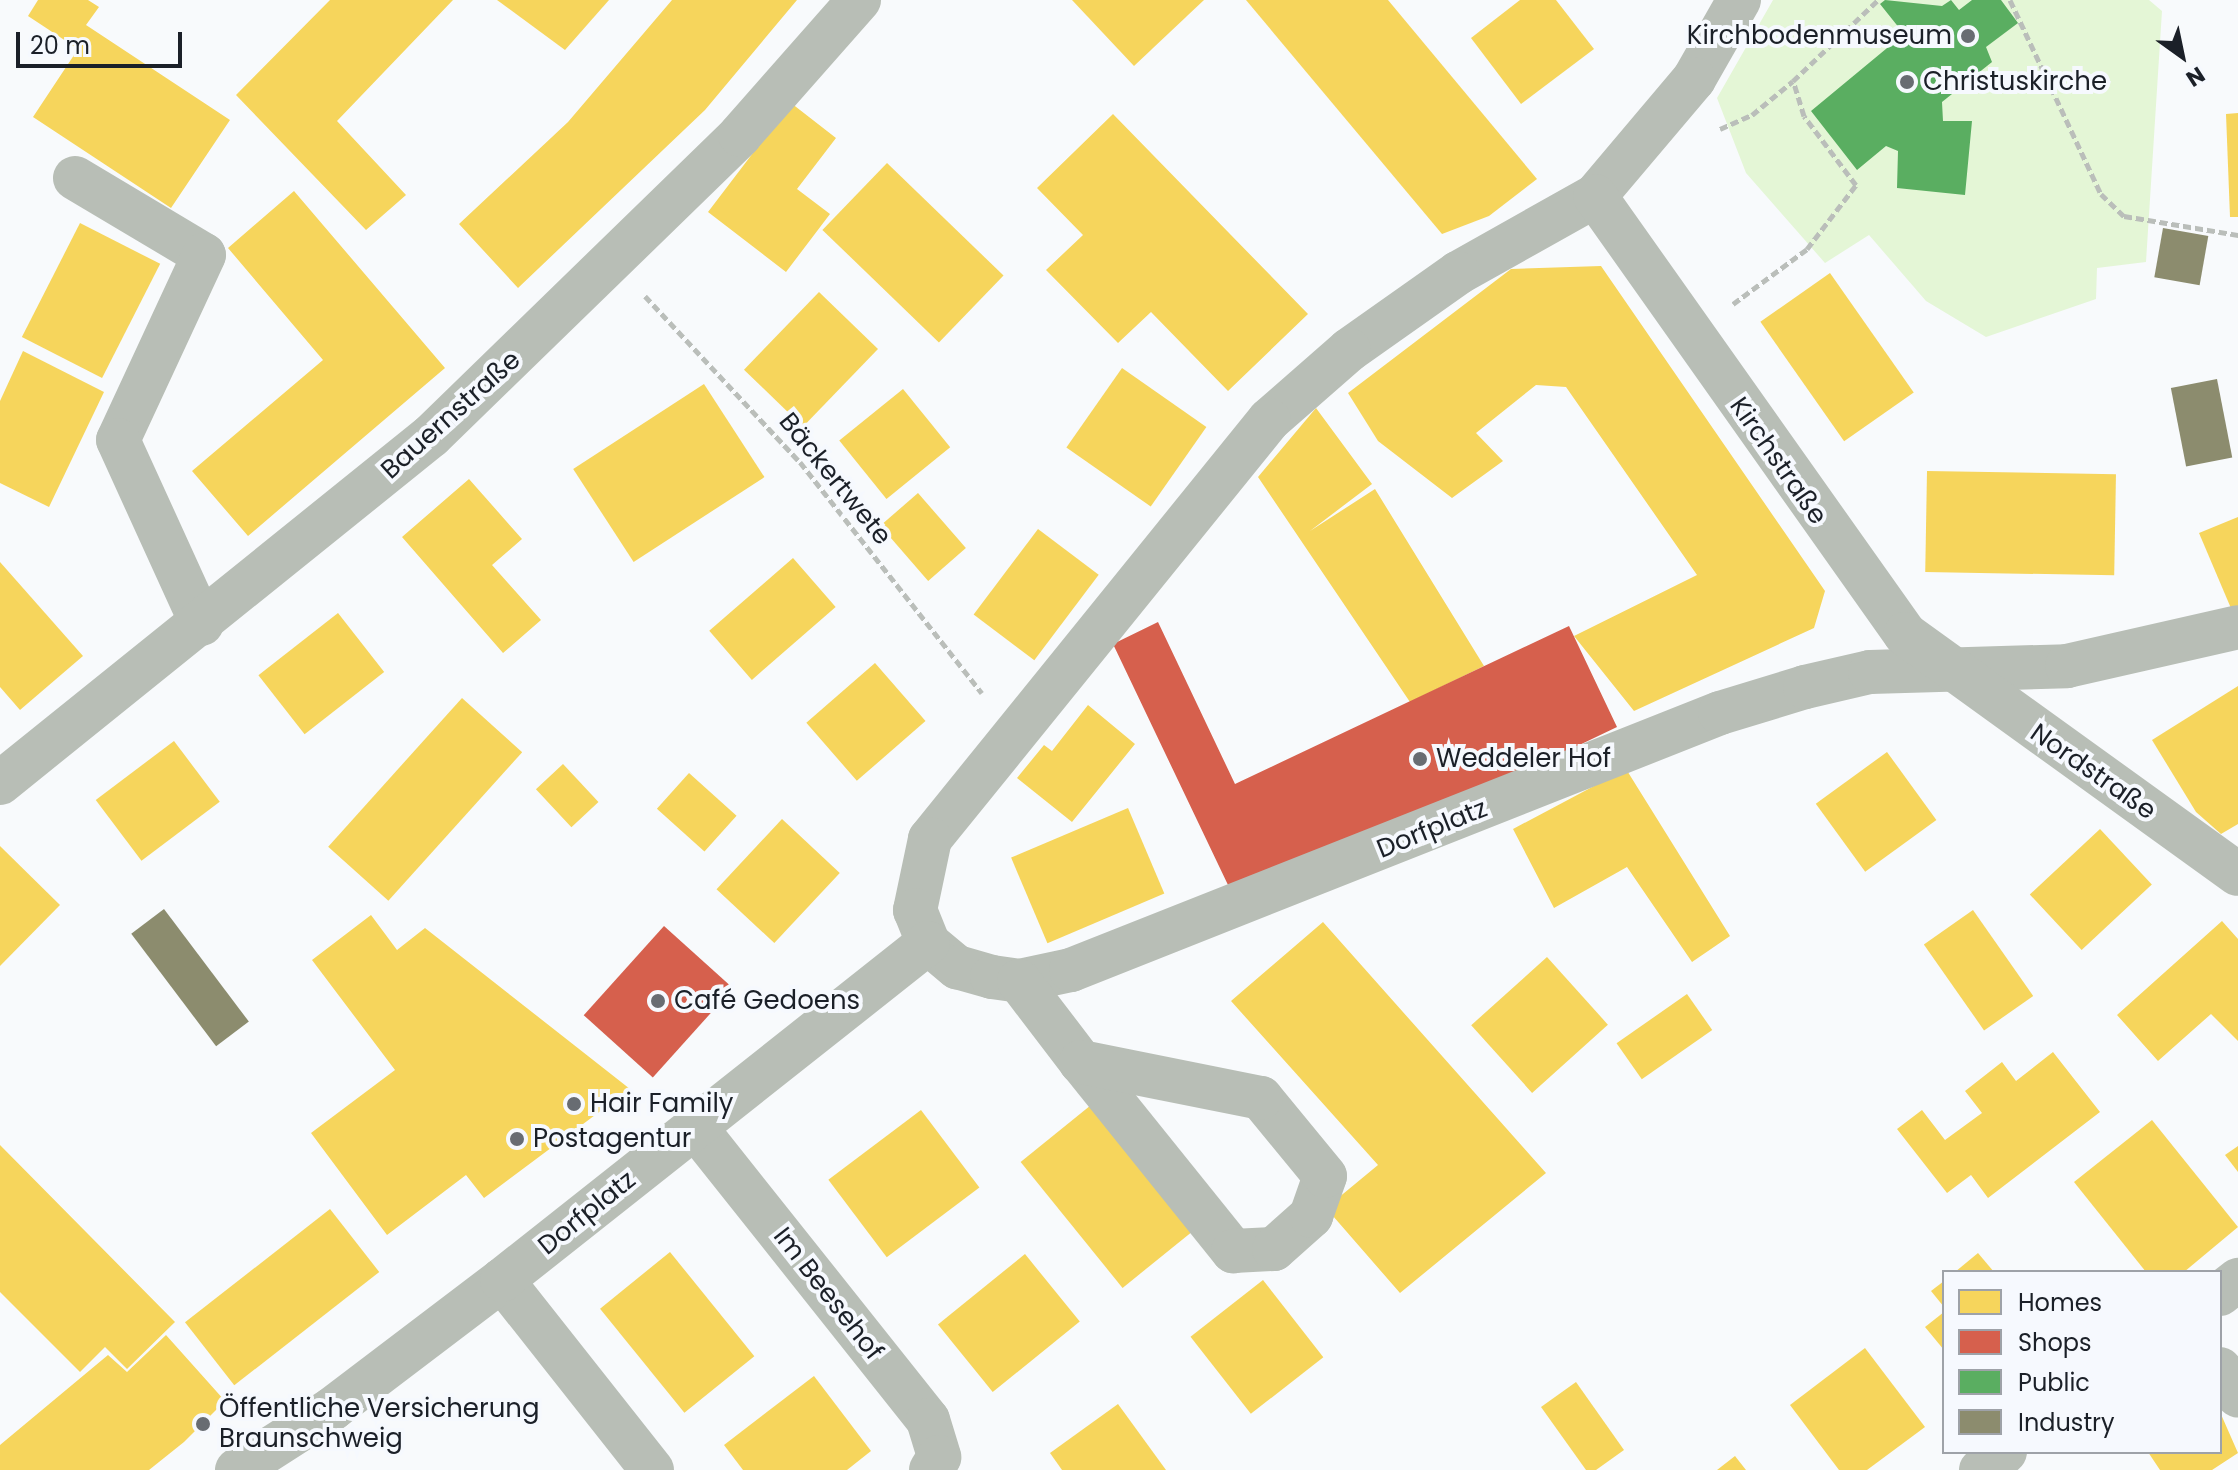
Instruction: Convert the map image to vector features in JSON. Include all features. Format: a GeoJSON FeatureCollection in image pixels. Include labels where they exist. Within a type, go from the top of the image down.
{"type":"FeatureCollection","features":[{"type":"Feature","properties":{"kind":"street"},"geometry":{"type":"LineString","coordinates":[[1081,1062],[1261,1098],[1325,1176],[1311,1216],[1274,1249],[1233,1251],[1081,1062],[1019,981],[957,967],[928,943],[915,910],[930,839],[1018,726],[1269,420],[1349,350],[1458,273],[1595,196],[1694,79],[1739,0]]}},
{"type":"Feature","properties":{"kind":"street","name":"Bauernstraße"},"geometry":{"type":"LineString","coordinates":[[0,783],[202,624],[431,436],[614,263],[842,6]]}},
{"type":"Feature","properties":{"kind":"street"},"geometry":{"type":"LineString","coordinates":[[75,178],[204,255],[118,440],[202,624]]}},
{"type":"Feature","properties":{"kind":"street","name":"Kirchstraße"},"geometry":{"type":"LineString","coordinates":[[1595,196],[1873,596],[1947,669]]}},
{"type":"Feature","properties":{"kind":"street"},"geometry":{"type":"LineString","coordinates":[[1947,669],[2067,666],[2238,627]]}},
{"type":"Feature","properties":{"kind":"street","name":"Nordstraße"},"geometry":{"type":"LineString","coordinates":[[1947,669],[2238,874]]}},
{"type":"Feature","properties":{"kind":"street","name":"Dorfplatz"},"geometry":{"type":"LineString","coordinates":[[1019,981],[1221,917],[1720,713],[1870,672],[1947,669]]}},
{"type":"Feature","properties":{"kind":"street","name":"Dorfplatz"},"geometry":{"type":"LineString","coordinates":[[237,1470],[332,1409],[502,1280],[928,943]]}},
{"type":"Feature","properties":{"kind":"street","name":"Im Beesehof"},"geometry":{"type":"LineString","coordinates":[[695,1127],[928,1420],[939,1457],[931,1470]]}},
{"type":"Feature","properties":{"kind":"street"},"geometry":{"type":"LineString","coordinates":[[502,1280],[652,1470]]}},
{"type":"Feature","properties":{"kind":"street"},"geometry":{"type":"LineString","coordinates":[[2222,1292],[2238,1280]]}},
{"type":"Feature","properties":{"kind":"street"},"geometry":{"type":"LineString","coordinates":[[2222,1372],[2238,1396]]}},
{"type":"Feature","properties":{"kind":"street"},"geometry":{"type":"LineString","coordinates":[[1981,1470],[2002,1454]]}},
{"type":"Feature","properties":{"kind":"path"},"geometry":{"type":"LineString","coordinates":[[1721,129],[1752,115],[1793,81],[1878,0]]}},
{"type":"Feature","properties":{"kind":"path"},"geometry":{"type":"LineString","coordinates":[[2010,0],[2101,194],[2124,216],[2238,235]]}},
{"type":"Feature","properties":{"kind":"path"},"geometry":{"type":"LineString","coordinates":[[1690,335],[1807,249],[1856,185],[1804,116],[1793,81]]}},
{"type":"Feature","properties":{"kind":"path","name":"Bäckertwete"},"geometry":{"type":"LineString","coordinates":[[614,263],[800,462],[964,677],[1018,726]]}},
{"type":"Feature","properties":{"kind":"green space"},"geometry":{"type":"Polygon","coordinates":[[[1773,0],[2149,0],[2162,11],[2146,262],[2097,268],[2096,299],[1986,337],[1926,301],[1869,235],[1825,263],[1746,173],[1717,98],[1773,0]]]}},
{"type":"Feature","properties":{"kind":"building: Homes"},"geometry":{"type":"Polygon","coordinates":[[[38,0],[88,0],[99,7],[86,25],[230,120],[171,208],[33,117],[78,49],[28,16],[38,0]]]}},
{"type":"Feature","properties":{"kind":"building: Homes"},"geometry":{"type":"Polygon","coordinates":[[[330,0],[453,0],[337,121],[406,195],[366,230],[236,95],[330,0]]]}},
{"type":"Feature","properties":{"kind":"building: Homes"},"geometry":{"type":"Polygon","coordinates":[[[497,0],[609,0],[565,50],[497,0]]]}},
{"type":"Feature","properties":{"kind":"building: Homes"},"geometry":{"type":"Polygon","coordinates":[[[672,0],[797,0],[705,110],[518,288],[459,224],[568,122],[672,0]]]}},
{"type":"Feature","properties":{"kind":"building: Homes"},"geometry":{"type":"Polygon","coordinates":[[[1072,0],[1204,0],[1134,66],[1072,0]]]}},
{"type":"Feature","properties":{"kind":"building: Homes"},"geometry":{"type":"Polygon","coordinates":[[[1246,0],[1388,0],[1537,179],[1489,216],[1442,234],[1246,0]]]}},
{"type":"Feature","properties":{"kind":"building: Homes"},"geometry":{"type":"Polygon","coordinates":[[[1520,0],[1556,0],[1594,49],[1521,104],[1471,38],[1520,0]]]}},
{"type":"Feature","properties":{"kind":"building: Homes"},"geometry":{"type":"Polygon","coordinates":[[[791,103],[836,138],[797,189],[830,214],[786,272],[708,212],[791,103]]]}},
{"type":"Feature","properties":{"kind":"building: Homes"},"geometry":{"type":"Polygon","coordinates":[[[2238,113],[2238,217],[2230,217],[2226,114],[2238,113]]]}},
{"type":"Feature","properties":{"kind":"building: Homes"},"geometry":{"type":"Polygon","coordinates":[[[1113,114],[1308,314],[1228,391],[1151,312],[1118,343],[1046,270],[1083,235],[1037,188],[1113,114]]]}},
{"type":"Feature","properties":{"kind":"building: Homes"},"geometry":{"type":"Polygon","coordinates":[[[887,163],[1004,276],[939,342],[822,230],[887,163]]]}},
{"type":"Feature","properties":{"kind":"building: Homes"},"geometry":{"type":"Polygon","coordinates":[[[294,191],[445,368],[248,536],[192,471],[323,360],[228,248],[294,191]]]}},
{"type":"Feature","properties":{"kind":"building: Homes"},"geometry":{"type":"Polygon","coordinates":[[[80,223],[160,264],[102,378],[22,337],[80,223]]]}},
{"type":"Feature","properties":{"kind":"building: Homes"},"geometry":{"type":"Polygon","coordinates":[[[1601,266],[1825,591],[1814,628],[1634,711],[1574,636],[1697,575],[1566,387],[1536,385],[1476,433],[1503,461],[1452,498],[1378,441],[1348,393],[1511,269],[1601,266]]]}},
{"type":"Feature","properties":{"kind":"building: Homes"},"geometry":{"type":"Polygon","coordinates":[[[1830,273],[1914,393],[1844,441],[1760,322],[1830,273]]]}},
{"type":"Feature","properties":{"kind":"building: Homes"},"geometry":{"type":"Polygon","coordinates":[[[819,292],[878,349],[803,427],[744,370],[819,292]]]}},
{"type":"Feature","properties":{"kind":"building: Homes"},"geometry":{"type":"Polygon","coordinates":[[[23,351],[104,392],[49,507],[0,483],[0,401],[23,351]]]}},
{"type":"Feature","properties":{"kind":"building: Homes"},"geometry":{"type":"Polygon","coordinates":[[[1122,368],[1206,427],[1151,507],[1066,447],[1122,368]]]}},
{"type":"Feature","properties":{"kind":"building: Homes"},"geometry":{"type":"Polygon","coordinates":[[[704,384],[764,477],[634,562],[573,469],[704,384]]]}},
{"type":"Feature","properties":{"kind":"building: Homes"},"geometry":{"type":"Polygon","coordinates":[[[903,389],[950,447],[886,499],[839,441],[903,389]]]}},
{"type":"Feature","properties":{"kind":"building: Homes"},"geometry":{"type":"Polygon","coordinates":[[[1316,408],[1372,484],[1310,531],[1375,489],[1484,666],[1410,702],[1258,477],[1316,408]]]}},
{"type":"Feature","properties":{"kind":"building: Homes"},"geometry":{"type":"Polygon","coordinates":[[[1927,471],[2116,474],[2114,575],[1925,572],[1927,471]]]}},
{"type":"Feature","properties":{"kind":"building: Homes"},"geometry":{"type":"Polygon","coordinates":[[[469,479],[522,539],[492,565],[541,620],[503,653],[402,537],[469,479]]]}},
{"type":"Feature","properties":{"kind":"building: Homes"},"geometry":{"type":"Polygon","coordinates":[[[918,493],[966,548],[928,581],[880,526],[918,493]]]}},
{"type":"Feature","properties":{"kind":"building: Homes"},"geometry":{"type":"Polygon","coordinates":[[[2238,517],[2238,611],[2233,613],[2199,533],[2238,517]]]}},
{"type":"Feature","properties":{"kind":"building: Homes"},"geometry":{"type":"Polygon","coordinates":[[[1038,529],[1099,575],[1034,660],[974,614],[1038,529]]]}},
{"type":"Feature","properties":{"kind":"building: Homes"},"geometry":{"type":"Polygon","coordinates":[[[793,558],[836,607],[752,680],[709,631],[793,558]]]}},
{"type":"Feature","properties":{"kind":"building: Homes"},"geometry":{"type":"Polygon","coordinates":[[[0,562],[83,656],[20,710],[0,687],[0,562]]]}},
{"type":"Feature","properties":{"kind":"building: Homes"},"geometry":{"type":"Polygon","coordinates":[[[338,613],[384,672],[305,734],[258,675],[338,613]]]}},
{"type":"Feature","properties":{"kind":"building: Homes"},"geometry":{"type":"Polygon","coordinates":[[[875,663],[926,721],[857,781],[806,723],[875,663]]]}},
{"type":"Feature","properties":{"kind":"building: Homes"},"geometry":{"type":"Polygon","coordinates":[[[2238,686],[2238,824],[2221,834],[2196,812],[2152,740],[2238,686]]]}},
{"type":"Feature","properties":{"kind":"building: Homes"},"geometry":{"type":"Polygon","coordinates":[[[462,698],[522,752],[388,901],[328,847],[462,698]]]}},
{"type":"Feature","properties":{"kind":"building: Homes"},"geometry":{"type":"Polygon","coordinates":[[[1088,705],[1135,744],[1072,822],[1017,778],[1044,745],[1052,751],[1088,705]]]}},
{"type":"Feature","properties":{"kind":"building: Homes"},"geometry":{"type":"Polygon","coordinates":[[[174,741],[220,802],[141,861],[96,800],[174,741]]]}},
{"type":"Feature","properties":{"kind":"building: Homes"},"geometry":{"type":"Polygon","coordinates":[[[1887,752],[1936,820],[1865,872],[1816,804],[1887,752]]]}},
{"type":"Feature","properties":{"kind":"building: Homes"},"geometry":{"type":"Polygon","coordinates":[[[563,764],[598,802],[571,827],[536,789],[563,764]]]}},
{"type":"Feature","properties":{"kind":"building: Homes"},"geometry":{"type":"Polygon","coordinates":[[[1626,769],[1730,936],[1692,962],[1627,867],[1554,908],[1513,829],[1626,769]]]}},
{"type":"Feature","properties":{"kind":"building: Homes"},"geometry":{"type":"Polygon","coordinates":[[[689,773],[737,816],[704,851],[657,809],[689,773]]]}},
{"type":"Feature","properties":{"kind":"building: Homes"},"geometry":{"type":"Polygon","coordinates":[[[1128,808],[1164,894],[1047,943],[1011,858],[1128,808]]]}},
{"type":"Feature","properties":{"kind":"building: Homes"},"geometry":{"type":"Polygon","coordinates":[[[782,819],[840,873],[774,943],[717,889],[782,819]]]}},
{"type":"Feature","properties":{"kind":"building: Homes"},"geometry":{"type":"Polygon","coordinates":[[[2100,829],[2152,885],[2082,950],[2030,894],[2100,829]]]}},
{"type":"Feature","properties":{"kind":"building: Homes"},"geometry":{"type":"Polygon","coordinates":[[[0,846],[60,905],[0,966],[0,846]]]}},
{"type":"Feature","properties":{"kind":"building: Homes"},"geometry":{"type":"Polygon","coordinates":[[[1973,910],[2033,996],[1984,1030],[1924,944],[1973,910]]]}},
{"type":"Feature","properties":{"kind":"building: Homes"},"geometry":{"type":"Polygon","coordinates":[[[371,915],[397,950],[425,928],[630,1089],[484,1198],[466,1175],[387,1235],[311,1133],[395,1070],[312,960],[371,915]]]}},
{"type":"Feature","properties":{"kind":"building: Homes"},"geometry":{"type":"Polygon","coordinates":[[[2222,921],[2238,939],[2238,1041],[2211,1014],[2158,1061],[2117,1015],[2222,921]]]}},
{"type":"Feature","properties":{"kind":"building: Homes"},"geometry":{"type":"Polygon","coordinates":[[[1323,922],[1546,1173],[1400,1293],[1326,1208],[1378,1165],[1231,1001],[1323,922]]]}},
{"type":"Feature","properties":{"kind":"building: Homes"},"geometry":{"type":"Polygon","coordinates":[[[1547,957],[1608,1025],[1532,1093],[1471,1025],[1547,957]]]}},
{"type":"Feature","properties":{"kind":"building: Homes"},"geometry":{"type":"Polygon","coordinates":[[[1687,994],[1712,1030],[1642,1079],[1617,1043],[1687,994]]]}},
{"type":"Feature","properties":{"kind":"building: Homes"},"geometry":{"type":"Polygon","coordinates":[[[2053,1052],[2100,1112],[1988,1198],[1971,1175],[1947,1193],[1897,1129],[1922,1110],[1945,1140],[1982,1113],[1965,1091],[2002,1062],[2016,1081],[2053,1052]]]}},
{"type":"Feature","properties":{"kind":"building: Homes"},"geometry":{"type":"Polygon","coordinates":[[[1096,1101],[1198,1227],[1123,1288],[1021,1162],[1096,1101]]]}},
{"type":"Feature","properties":{"kind":"building: Homes"},"geometry":{"type":"Polygon","coordinates":[[[921,1110],[979,1187],[887,1257],[828,1180],[921,1110]]]}},
{"type":"Feature","properties":{"kind":"building: Homes"},"geometry":{"type":"Polygon","coordinates":[[[2152,1120],[2238,1227],[2186,1270],[2144,1270],[2074,1182],[2152,1120]]]}},
{"type":"Feature","properties":{"kind":"building: Homes"},"geometry":{"type":"Polygon","coordinates":[[[0,1145],[175,1322],[127,1369],[105,1347],[80,1372],[0,1292],[0,1145]]]}},
{"type":"Feature","properties":{"kind":"building: Homes"},"geometry":{"type":"Polygon","coordinates":[[[2238,1146],[2238,1172],[2225,1155],[2238,1146]]]}},
{"type":"Feature","properties":{"kind":"building: Homes"},"geometry":{"type":"Polygon","coordinates":[[[330,1209],[379,1272],[234,1385],[185,1322],[330,1209]]]}},
{"type":"Feature","properties":{"kind":"building: Homes"},"geometry":{"type":"Polygon","coordinates":[[[670,1252],[754,1356],[684,1413],[600,1309],[670,1252]]]}},
{"type":"Feature","properties":{"kind":"building: Homes"},"geometry":{"type":"Polygon","coordinates":[[[1978,1253],[1992,1270],[1957,1270],[1978,1253]]]}},
{"type":"Feature","properties":{"kind":"building: Homes"},"geometry":{"type":"Polygon","coordinates":[[[1025,1254],[1080,1322],[993,1392],[938,1324],[1025,1254]]]}},
{"type":"Feature","properties":{"kind":"building: Homes"},"geometry":{"type":"Polygon","coordinates":[[[1263,1280],[1323,1357],[1251,1414],[1191,1337],[1263,1280]]]}},
{"type":"Feature","properties":{"kind":"building: Homes"},"geometry":{"type":"Polygon","coordinates":[[[1942,1283],[1942,1305],[1931,1291],[1942,1283]]]}},
{"type":"Feature","properties":{"kind":"building: Homes"},"geometry":{"type":"Polygon","coordinates":[[[1942,1314],[1942,1348],[1925,1327],[1942,1314]]]}},
{"type":"Feature","properties":{"kind":"building: Homes"},"geometry":{"type":"Polygon","coordinates":[[[166,1335],[225,1401],[184,1442],[149,1470],[0,1470],[0,1445],[108,1355],[127,1372],[166,1335]]]}},
{"type":"Feature","properties":{"kind":"building: Homes"},"geometry":{"type":"Polygon","coordinates":[[[1865,1348],[1925,1427],[1867,1470],[1839,1470],[1790,1405],[1865,1348]]]}},
{"type":"Feature","properties":{"kind":"building: Homes"},"geometry":{"type":"Polygon","coordinates":[[[814,1376],[871,1451],[847,1470],[743,1470],[724,1445],[814,1376]]]}},
{"type":"Feature","properties":{"kind":"building: Homes"},"geometry":{"type":"Polygon","coordinates":[[[1576,1382],[1624,1450],[1596,1470],[1586,1470],[1541,1407],[1576,1382]]]}},
{"type":"Feature","properties":{"kind":"building: Homes"},"geometry":{"type":"Polygon","coordinates":[[[1118,1404],[1166,1470],[1062,1470],[1050,1453],[1118,1404]]]}},
{"type":"Feature","properties":{"kind":"building: Homes"},"geometry":{"type":"Polygon","coordinates":[[[2222,1417],[2238,1453],[2212,1470],[2160,1470],[2149,1454],[2222,1454],[2222,1417]]]}},
{"type":"Feature","properties":{"kind":"building: Homes"},"geometry":{"type":"Polygon","coordinates":[[[1735,1456],[1746,1470],[1717,1470],[1735,1456]]]}},
{"type":"Feature","properties":{"kind":"building: Shops","name":"Weddeler Hof"},"geometry":{"type":"Polygon","coordinates":[[[1158,622],[1235,784],[1569,626],[1617,727],[1239,908],[1113,644],[1158,622]]]}},
{"type":"Feature","properties":{"kind":"building: Shops","name":"Café Gedoens"},"geometry":{"type":"Polygon","coordinates":[[[664,926],[733,988],[653,1077],[584,1015],[664,926]]]}},
{"type":"Feature","properties":{"kind":"building: Public","name":"Christuskirche"},"geometry":{"type":"Polygon","coordinates":[[[1885,0],[1942,6],[1951,0],[1959,10],[1972,0],[2001,0],[2018,23],[1986,47],[1992,62],[1942,102],[1943,121],[1972,121],[1965,195],[1897,188],[1898,151],[1886,146],[1857,170],[1811,111],[1904,34],[1880,4],[1885,0]]]}},
{"type":"Feature","properties":{"kind":"building: Industry"},"geometry":{"type":"Polygon","coordinates":[[[2163,228],[2208,236],[2200,285],[2154,277],[2163,228]]]}},
{"type":"Feature","properties":{"kind":"building: Industry"},"geometry":{"type":"Polygon","coordinates":[[[2217,379],[2232,458],[2186,466],[2171,388],[2217,379]]]}},
{"type":"Feature","properties":{"kind":"building: Industry"},"geometry":{"type":"Polygon","coordinates":[[[164,909],[249,1022],[216,1046],[131,934],[164,909]]]}},
{"type":"Feature","properties":{"kind":"place","name":"Kirchbodenmuseum"},"geometry":{"type":"Point","coordinates":[1968,36]}},
{"type":"Feature","properties":{"kind":"place","name":"Christuskirche"},"geometry":{"type":"Point","coordinates":[1907,82]}},
{"type":"Feature","properties":{"kind":"place","name":"Weddeler Hof"},"geometry":{"type":"Point","coordinates":[1420,759]}},
{"type":"Feature","properties":{"kind":"place","name":"Café Gedoens"},"geometry":{"type":"Point","coordinates":[658,1001]}},
{"type":"Feature","properties":{"kind":"place","name":"Hair Family"},"geometry":{"type":"Point","coordinates":[574,1104]}},
{"type":"Feature","properties":{"kind":"place","name":"Postagentur"},"geometry":{"type":"Point","coordinates":[517,1139]}},
{"type":"Feature","properties":{"kind":"place","name":"Öffentliche Versicherung Braunschweig"},"geometry":{"type":"Point","coordinates":[203,1424]}}]}
